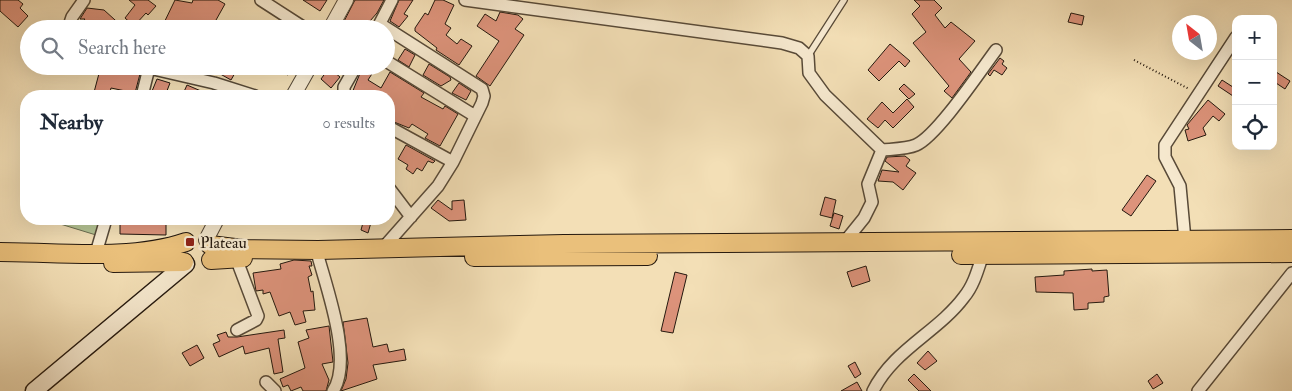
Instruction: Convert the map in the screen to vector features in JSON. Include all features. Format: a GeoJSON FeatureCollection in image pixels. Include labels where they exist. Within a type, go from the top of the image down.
{"type":"FeatureCollection","features":[{"type":"Feature","properties":{"kind":"main road"},"geometry":{"type":"LineString","coordinates":[[0,252],[96,253],[157,250],[186,242],[181,252],[199,257],[243,249],[341,250],[384,247],[564,244],[843,244],[1292,239]]}},
{"type":"Feature","properties":{"kind":"main road"},"geometry":{"type":"LineString","coordinates":[[0,264],[199,257],[318,256],[365,258],[1292,254]]}},
{"type":"Feature","properties":{"kind":"main road"},"geometry":{"type":"LineString","coordinates":[[34,391],[199,257]]}},
{"type":"Feature","properties":{"kind":"main road"},"geometry":{"type":"LineString","coordinates":[[50,391],[199,257]]}},
{"type":"Feature","properties":{"kind":"street"},"geometry":{"type":"LineString","coordinates":[[71,20],[84,0]]}},
{"type":"Feature","properties":{"kind":"street"},"geometry":{"type":"LineString","coordinates":[[261,0],[292,20]]}},
{"type":"Feature","properties":{"kind":"street"},"geometry":{"type":"LineString","coordinates":[[335,20],[346,0]]}},
{"type":"Feature","properties":{"kind":"street"},"geometry":{"type":"LineString","coordinates":[[382,20],[392,0]]}},
{"type":"Feature","properties":{"kind":"street"},"geometry":{"type":"LineString","coordinates":[[465,0],[782,44],[799,48],[808,56],[809,72],[826,96],[882,150]]}},
{"type":"Feature","properties":{"kind":"street"},"geometry":{"type":"LineString","coordinates":[[384,247],[438,186],[453,162],[483,99],[483,92],[480,86],[395,36]]}},
{"type":"Feature","properties":{"kind":"street"},"geometry":{"type":"LineString","coordinates":[[1185,240],[1179,181],[1166,160],[1164,149],[1167,141],[1232,43]]}},
{"type":"Feature","properties":{"kind":"street"},"geometry":{"type":"LineString","coordinates":[[882,150],[916,145],[930,135],[963,95],[996,50]]}},
{"type":"Feature","properties":{"kind":"street"},"geometry":{"type":"LineString","coordinates":[[395,67],[475,116]]}},
{"type":"Feature","properties":{"kind":"street"},"geometry":{"type":"LineString","coordinates":[[144,90],[147,75]]}},
{"type":"Feature","properties":{"kind":"street"},"geometry":{"type":"LineString","coordinates":[[179,75],[237,90]]}},
{"type":"Feature","properties":{"kind":"street"},"geometry":{"type":"LineString","coordinates":[[296,90],[305,75]]}},
{"type":"Feature","properties":{"kind":"street"},"geometry":{"type":"LineString","coordinates":[[343,90],[351,75]]}},
{"type":"Feature","properties":{"kind":"street"},"geometry":{"type":"LineString","coordinates":[[395,129],[453,162]]}},
{"type":"Feature","properties":{"kind":"street"},"geometry":{"type":"LineString","coordinates":[[843,244],[864,218],[872,202],[868,184],[882,150]]}},
{"type":"Feature","properties":{"kind":"street"},"geometry":{"type":"LineString","coordinates":[[395,196],[411,217]]}},
{"type":"Feature","properties":{"kind":"street"},"geometry":{"type":"LineString","coordinates":[[96,253],[104,225]]}},
{"type":"Feature","properties":{"kind":"street"},"geometry":{"type":"LineString","coordinates":[[199,257],[214,225]]}},
{"type":"Feature","properties":{"kind":"street"},"geometry":{"type":"LineString","coordinates":[[873,391],[887,367],[954,309],[966,296],[983,254]]}},
{"type":"Feature","properties":{"kind":"street"},"geometry":{"type":"LineString","coordinates":[[318,256],[332,308],[340,357],[339,377],[333,391]]}},
{"type":"Feature","properties":{"kind":"street"},"geometry":{"type":"LineString","coordinates":[[236,258],[258,316],[256,320],[237,330]]}},
{"type":"Feature","properties":{"kind":"street"},"geometry":{"type":"LineString","coordinates":[[1198,391],[1292,273]]}},
{"type":"Feature","properties":{"kind":"street"},"geometry":{"type":"LineString","coordinates":[[266,382],[275,391]]}},
{"type":"Feature","properties":{"kind":"lane"},"geometry":{"type":"LineString","coordinates":[[808,56],[844,0]]}},
{"type":"Feature","properties":{"kind":"path"},"geometry":{"type":"LineString","coordinates":[[1134,60],[1198,94]]}},
{"type":"Feature","properties":{"kind":"green space"},"geometry":{"type":"Polygon","coordinates":[[[64,225],[99,225],[96,235],[64,225]]]}},
{"type":"Feature","properties":{"kind":"building"},"geometry":{"type":"Polygon","coordinates":[[[0,0],[18,0],[23,4],[20,8],[28,16],[24,20],[20,20],[18,27],[0,11],[0,0]]]}},
{"type":"Feature","properties":{"kind":"building"},"geometry":{"type":"Polygon","coordinates":[[[129,0],[148,0],[156,6],[148,15],[146,13],[140,20],[127,20],[125,18],[135,5],[129,0]]]}},
{"type":"Feature","properties":{"kind":"building"},"geometry":{"type":"Polygon","coordinates":[[[175,0],[192,3],[193,0],[218,0],[225,4],[216,20],[165,20],[175,0]]]}},
{"type":"Feature","properties":{"kind":"building"},"geometry":{"type":"Polygon","coordinates":[[[303,0],[327,0],[320,11],[303,0]]]}},
{"type":"Feature","properties":{"kind":"building"},"geometry":{"type":"Polygon","coordinates":[[[355,0],[384,0],[371,20],[345,20],[355,0]]]}},
{"type":"Feature","properties":{"kind":"building"},"geometry":{"type":"Polygon","coordinates":[[[399,0],[413,0],[404,14],[408,16],[399,27],[395,24],[395,20],[390,20],[399,0]]]}},
{"type":"Feature","properties":{"kind":"building"},"geometry":{"type":"Polygon","coordinates":[[[435,0],[443,0],[454,5],[445,24],[451,28],[446,35],[457,44],[461,39],[472,46],[459,65],[436,50],[437,48],[415,31],[425,13],[428,15],[435,0]]]}},
{"type":"Feature","properties":{"kind":"building"},"geometry":{"type":"Polygon","coordinates":[[[914,0],[934,0],[942,8],[935,15],[945,28],[951,22],[975,41],[959,59],[971,72],[952,98],[944,91],[949,86],[913,43],[926,32],[912,14],[920,6],[914,0]]]}},
{"type":"Feature","properties":{"kind":"building"},"geometry":{"type":"Polygon","coordinates":[[[87,8],[104,10],[115,20],[84,20],[80,19],[87,8]]]}},
{"type":"Feature","properties":{"kind":"building"},"geometry":{"type":"Polygon","coordinates":[[[500,12],[518,15],[523,19],[515,29],[524,35],[490,86],[476,76],[499,41],[477,26],[485,14],[496,21],[500,12]]]}},
{"type":"Feature","properties":{"kind":"building"},"geometry":{"type":"Polygon","coordinates":[[[1071,13],[1084,16],[1082,25],[1068,22],[1071,13]]]}},
{"type":"Feature","properties":{"kind":"building"},"geometry":{"type":"Polygon","coordinates":[[[890,44],[910,61],[905,67],[899,61],[879,81],[868,70],[890,44]]]}},
{"type":"Feature","properties":{"kind":"building"},"geometry":{"type":"Polygon","coordinates":[[[405,49],[415,55],[409,67],[398,60],[405,49]]]}},
{"type":"Feature","properties":{"kind":"building"},"geometry":{"type":"Polygon","coordinates":[[[1000,58],[1004,61],[1002,64],[1007,68],[1002,75],[994,70],[990,76],[988,74],[1000,58]]]}},
{"type":"Feature","properties":{"kind":"building"},"geometry":{"type":"Polygon","coordinates":[[[429,64],[450,77],[451,80],[441,86],[423,75],[429,64]]]}},
{"type":"Feature","properties":{"kind":"building"},"geometry":{"type":"Polygon","coordinates":[[[1277,73],[1290,81],[1285,89],[1277,84],[1277,73]]]}},
{"type":"Feature","properties":{"kind":"building"},"geometry":{"type":"Polygon","coordinates":[[[99,75],[140,75],[136,90],[111,88],[110,90],[95,90],[99,75]]]}},
{"type":"Feature","properties":{"kind":"building"},"geometry":{"type":"Polygon","coordinates":[[[222,75],[234,75],[231,80],[222,75]]]}},
{"type":"Feature","properties":{"kind":"building"},"geometry":{"type":"Polygon","coordinates":[[[324,75],[338,75],[340,77],[331,88],[321,79],[324,75]]]}},
{"type":"Feature","properties":{"kind":"building"},"geometry":{"type":"Polygon","coordinates":[[[359,75],[371,75],[368,80],[381,88],[388,75],[395,75],[424,93],[421,97],[443,109],[445,106],[458,114],[440,146],[425,138],[428,134],[412,124],[409,128],[395,122],[395,90],[353,90],[359,75]]]}},
{"type":"Feature","properties":{"kind":"building"},"geometry":{"type":"Polygon","coordinates":[[[157,79],[170,83],[167,90],[152,90],[157,79]]]}},
{"type":"Feature","properties":{"kind":"building"},"geometry":{"type":"Polygon","coordinates":[[[1222,80],[1232,86],[1232,95],[1218,86],[1222,80]]]}},
{"type":"Feature","properties":{"kind":"building"},"geometry":{"type":"Polygon","coordinates":[[[459,83],[471,91],[466,100],[452,93],[459,83]]]}},
{"type":"Feature","properties":{"kind":"building"},"geometry":{"type":"Polygon","coordinates":[[[904,84],[915,94],[909,99],[899,89],[904,84]]]}},
{"type":"Feature","properties":{"kind":"building"},"geometry":{"type":"Polygon","coordinates":[[[187,85],[199,90],[185,90],[187,85]]]}},
{"type":"Feature","properties":{"kind":"building"},"geometry":{"type":"Polygon","coordinates":[[[907,99],[914,107],[893,128],[885,120],[878,128],[867,119],[882,102],[893,113],[907,99]]]}},
{"type":"Feature","properties":{"kind":"building"},"geometry":{"type":"Polygon","coordinates":[[[1208,100],[1225,114],[1219,121],[1213,116],[1203,128],[1206,135],[1188,141],[1185,130],[1189,129],[1187,125],[1208,100]]]}},
{"type":"Feature","properties":{"kind":"building"},"geometry":{"type":"Polygon","coordinates":[[[406,145],[435,161],[433,163],[428,161],[422,171],[417,168],[413,174],[406,169],[408,165],[398,159],[406,145]]]}},
{"type":"Feature","properties":{"kind":"building"},"geometry":{"type":"Polygon","coordinates":[[[905,156],[910,160],[906,166],[916,173],[903,190],[893,182],[878,181],[882,170],[899,172],[885,161],[887,157],[905,156]]]}},
{"type":"Feature","properties":{"kind":"building"},"geometry":{"type":"Polygon","coordinates":[[[1147,175],[1156,181],[1131,216],[1122,210],[1147,175]]]}},
{"type":"Feature","properties":{"kind":"building"},"geometry":{"type":"Polygon","coordinates":[[[825,197],[836,200],[832,218],[820,215],[825,197]]]}},
{"type":"Feature","properties":{"kind":"building"},"geometry":{"type":"Polygon","coordinates":[[[438,200],[452,210],[452,201],[464,200],[466,220],[449,221],[431,208],[438,200]]]}},
{"type":"Feature","properties":{"kind":"building"},"geometry":{"type":"Polygon","coordinates":[[[834,213],[843,216],[839,229],[830,226],[834,213]]]}},
{"type":"Feature","properties":{"kind":"building"},"geometry":{"type":"Polygon","coordinates":[[[120,225],[166,225],[166,235],[120,234],[120,225]]]}},
{"type":"Feature","properties":{"kind":"building"},"geometry":{"type":"Polygon","coordinates":[[[362,225],[370,225],[368,233],[361,230],[362,225]]]}},
{"type":"Feature","properties":{"kind":"building"},"geometry":{"type":"Polygon","coordinates":[[[294,260],[311,261],[312,266],[309,266],[312,275],[308,277],[311,292],[313,291],[315,310],[303,311],[306,322],[295,325],[290,312],[279,316],[270,292],[263,294],[263,290],[256,291],[253,273],[281,269],[280,264],[294,260]]]}},
{"type":"Feature","properties":{"kind":"building"},"geometry":{"type":"Polygon","coordinates":[[[866,266],[870,281],[852,287],[847,272],[866,266]]]}},
{"type":"Feature","properties":{"kind":"building"},"geometry":{"type":"Polygon","coordinates":[[[1092,269],[1092,271],[1107,270],[1109,296],[1104,297],[1104,302],[1088,303],[1088,309],[1074,310],[1073,293],[1036,292],[1035,277],[1064,275],[1064,271],[1092,269]]]}},
{"type":"Feature","properties":{"kind":"building"},"geometry":{"type":"Polygon","coordinates":[[[675,272],[687,275],[673,333],[661,331],[675,272]]]}},
{"type":"Feature","properties":{"kind":"building"},"geometry":{"type":"Polygon","coordinates":[[[367,318],[373,347],[387,344],[389,352],[404,349],[406,360],[373,365],[377,379],[341,391],[346,379],[348,363],[343,322],[367,318]]]}},
{"type":"Feature","properties":{"kind":"building"},"geometry":{"type":"Polygon","coordinates":[[[329,326],[333,362],[322,364],[329,380],[326,391],[303,391],[301,387],[291,391],[288,385],[283,387],[280,379],[305,368],[298,342],[309,338],[306,330],[329,326]]]}},
{"type":"Feature","properties":{"kind":"building"},"geometry":{"type":"Polygon","coordinates":[[[284,330],[285,338],[278,339],[283,372],[274,374],[269,348],[245,354],[243,346],[219,357],[213,344],[220,341],[217,335],[226,332],[228,337],[237,337],[284,330]]]}},
{"type":"Feature","properties":{"kind":"building"},"geometry":{"type":"Polygon","coordinates":[[[197,345],[204,358],[190,366],[182,353],[197,345]]]}},
{"type":"Feature","properties":{"kind":"building"},"geometry":{"type":"Polygon","coordinates":[[[928,351],[937,361],[925,370],[917,363],[928,351]]]}},
{"type":"Feature","properties":{"kind":"building"},"geometry":{"type":"Polygon","coordinates":[[[855,362],[861,374],[855,378],[848,366],[855,362]]]}},
{"type":"Feature","properties":{"kind":"building"},"geometry":{"type":"Polygon","coordinates":[[[914,374],[931,391],[919,391],[908,380],[914,374]]]}},
{"type":"Feature","properties":{"kind":"building"},"geometry":{"type":"Polygon","coordinates":[[[1157,374],[1163,383],[1153,389],[1148,381],[1157,374]]]}},
{"type":"Feature","properties":{"kind":"building"},"geometry":{"type":"Polygon","coordinates":[[[857,382],[862,391],[841,391],[857,382]]]}},
{"type":"Feature","properties":{"kind":"place","name":"Plateau"},"geometry":{"type":"Point","coordinates":[190,242]}}]}
